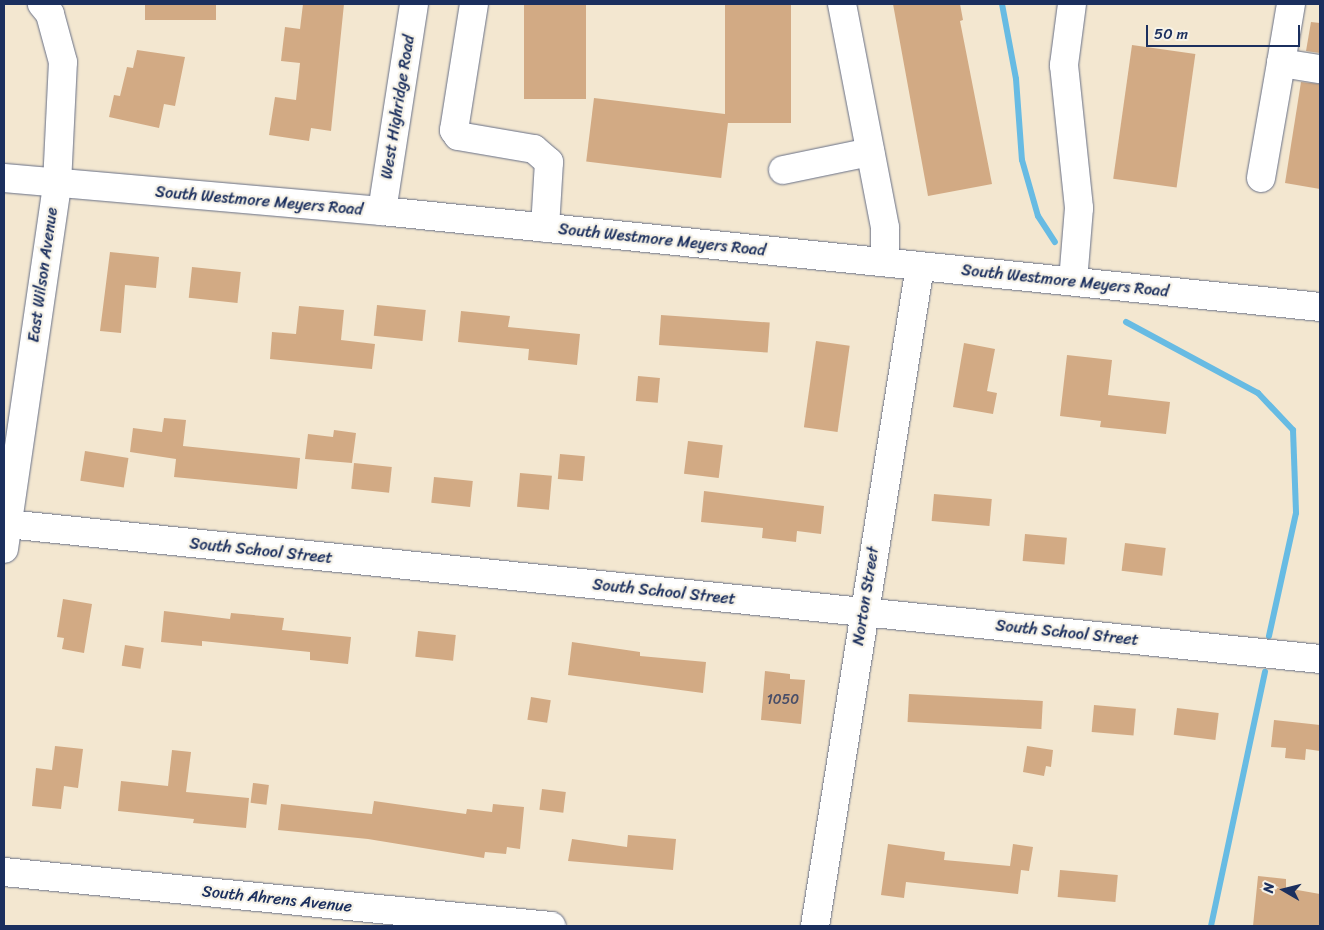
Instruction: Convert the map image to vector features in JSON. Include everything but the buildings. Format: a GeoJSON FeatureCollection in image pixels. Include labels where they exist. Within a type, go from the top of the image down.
{"type":"FeatureCollection","features":[{"type":"Feature","properties":{"kind":"street","name":"East Wilson Avenue"},"geometry":{"type":"LineString","coordinates":[[6,537],[57,184],[63,62],[50,14],[42,4]]}},
{"type":"Feature","properties":{"kind":"street","name":"West Highridge Road"},"geometry":{"type":"LineString","coordinates":[[382,211],[414,4]]}},
{"type":"Feature","properties":{"kind":"street"},"geometry":{"type":"LineString","coordinates":[[474,4],[454,130],[458,136],[534,149],[549,162],[544,228]]}},
{"type":"Feature","properties":{"kind":"street"},"geometry":{"type":"LineString","coordinates":[[842,4],[885,228],[885,262]]}},
{"type":"Feature","properties":{"kind":"street"},"geometry":{"type":"LineString","coordinates":[[1072,4],[1064,66],[1079,208],[1073,281]]}},
{"type":"Feature","properties":{"kind":"street"},"geometry":{"type":"LineString","coordinates":[[1261,178],[1291,4]]}},
{"type":"Feature","properties":{"kind":"street"},"geometry":{"type":"LineString","coordinates":[[1281,63],[1320,69]]}},
{"type":"Feature","properties":{"kind":"street"},"geometry":{"type":"LineString","coordinates":[[783,170],[870,152]]}},
{"type":"Feature","properties":{"kind":"street","name":"South Westmore Meyers Road"},"geometry":{"type":"LineString","coordinates":[[4,178],[382,211],[1320,307]]}},
{"type":"Feature","properties":{"kind":"street","name":"Norton Street"},"geometry":{"type":"LineString","coordinates":[[815,926],[920,266]]}},
{"type":"Feature","properties":{"kind":"street","name":"South School Street"},"geometry":{"type":"LineString","coordinates":[[6,537],[864,612],[1320,659]]}},
{"type":"Feature","properties":{"kind":"street","name":"South Ahrens Avenue"},"geometry":{"type":"LineString","coordinates":[[4,872],[551,926]]}},
{"type":"Feature","properties":{"kind":"waterway"},"geometry":{"type":"LineString","coordinates":[[1002,4],[1016,79],[1022,160],[1038,216],[1055,242]]}},
{"type":"Feature","properties":{"kind":"waterway"},"geometry":{"type":"LineString","coordinates":[[1126,322],[1258,393],[1293,430],[1296,513],[1269,636]]}},
{"type":"Feature","properties":{"kind":"waterway"},"geometry":{"type":"LineString","coordinates":[[1211,926],[1265,672]]}}]}
